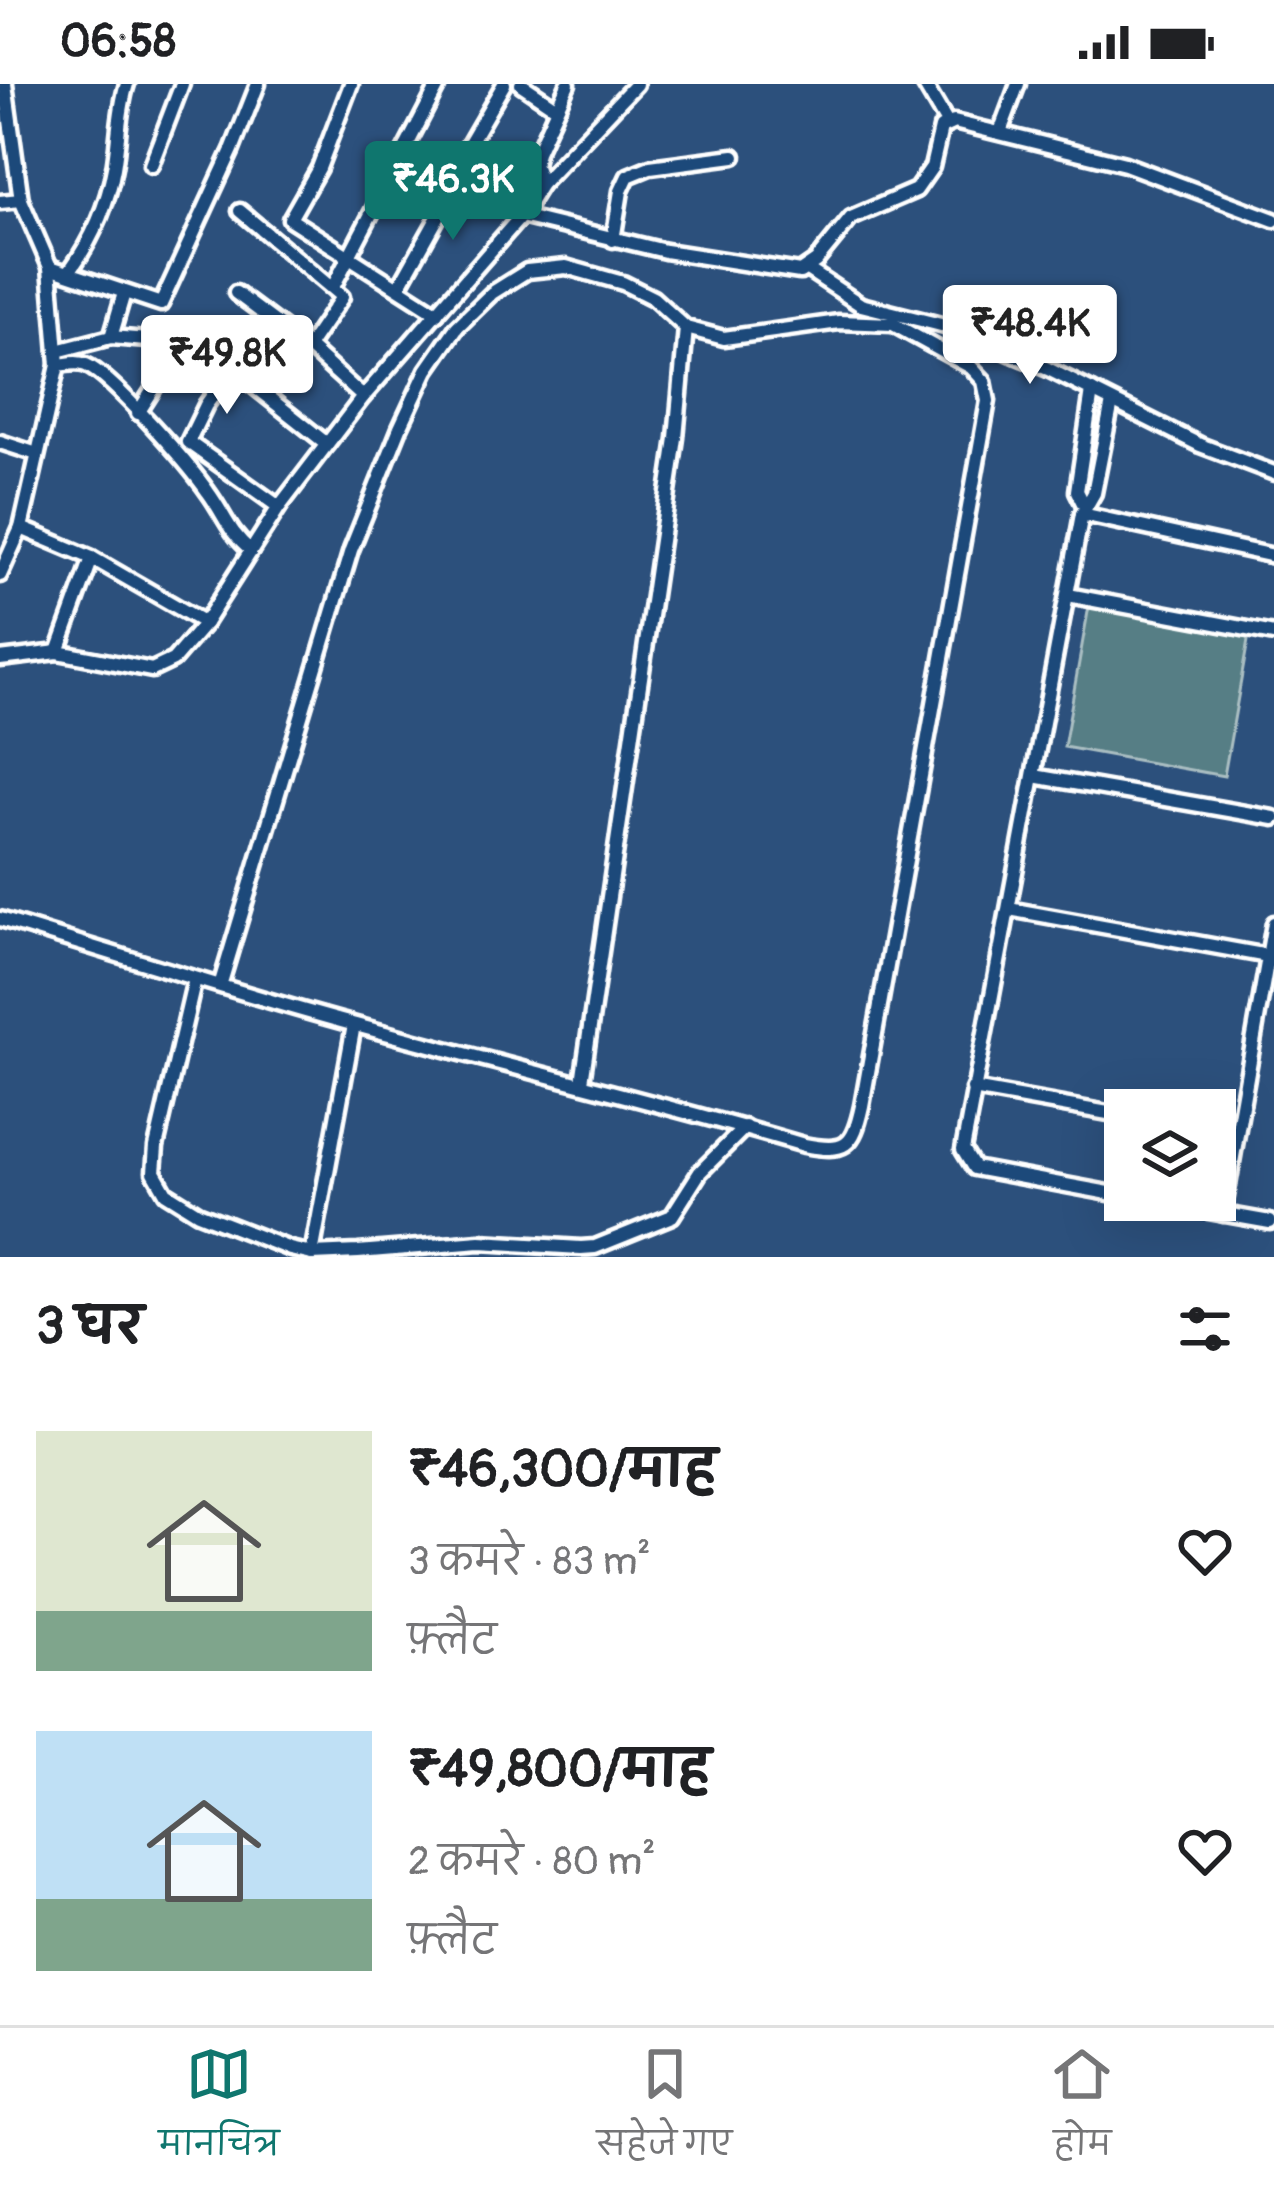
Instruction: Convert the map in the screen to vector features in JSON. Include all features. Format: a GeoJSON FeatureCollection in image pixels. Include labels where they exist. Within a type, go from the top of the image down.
{"type":"FeatureCollection","features":[{"type":"Feature","properties":{"kind":"street"},"geometry":{"type":"LineString","coordinates":[[0,574],[21,528],[58,358],[50,267],[21,200],[5,84]]}},
{"type":"Feature","properties":{"kind":"street"},"geometry":{"type":"LineString","coordinates":[[70,272],[103,212],[127,84]]}},
{"type":"Feature","properties":{"kind":"street"},"geometry":{"type":"LineString","coordinates":[[151,165],[182,84]]}},
{"type":"Feature","properties":{"kind":"street"},"geometry":{"type":"LineString","coordinates":[[50,267],[156,304],[164,300],[258,84]]}},
{"type":"Feature","properties":{"kind":"street"},"geometry":{"type":"LineString","coordinates":[[351,84],[319,169],[290,219],[437,313]]}},
{"type":"Feature","properties":{"kind":"street"},"geometry":{"type":"LineString","coordinates":[[333,287],[439,84]]}},
{"type":"Feature","properties":{"kind":"street"},"geometry":{"type":"LineString","coordinates":[[399,287],[462,174],[461,158],[504,84]]}},
{"type":"Feature","properties":{"kind":"street"},"geometry":{"type":"LineString","coordinates":[[520,84],[555,107]]}},
{"type":"Feature","properties":{"kind":"street"},"geometry":{"type":"LineString","coordinates":[[541,184],[536,175],[537,152],[568,84]]}},
{"type":"Feature","properties":{"kind":"street"},"geometry":{"type":"LineString","coordinates":[[0,659],[58,652],[152,670],[172,659],[205,623],[279,507],[363,397],[525,210],[541,184],[636,84]]}},
{"type":"Feature","properties":{"kind":"street"},"geometry":{"type":"LineString","coordinates":[[924,84],[946,123]]}},
{"type":"Feature","properties":{"kind":"street"},"geometry":{"type":"LineString","coordinates":[[1000,132],[1018,84]]}},
{"type":"Feature","properties":{"kind":"street"},"geometry":{"type":"LineString","coordinates":[[462,174],[525,210],[613,240],[791,274],[807,269],[851,218],[916,190],[926,180],[946,123],[964,123],[1125,164],[1274,220]]}},
{"type":"Feature","properties":{"kind":"street"},"geometry":{"type":"LineString","coordinates":[[613,240],[628,176],[650,167],[734,156]]}},
{"type":"Feature","properties":{"kind":"street"},"geometry":{"type":"LineString","coordinates":[[0,202],[21,200]]}},
{"type":"Feature","properties":{"kind":"street"},"geometry":{"type":"LineString","coordinates":[[240,212],[342,297],[308,347]]}},
{"type":"Feature","properties":{"kind":"street"},"geometry":{"type":"LineString","coordinates":[[0,919],[195,979],[354,1025],[833,1151],[847,1145],[856,1130],[923,781],[988,401],[984,381],[971,367],[893,324],[839,322],[724,338],[686,328],[652,298],[623,283],[566,267],[527,271],[492,293],[457,327],[418,389],[351,550],[220,986]]}},
{"type":"Feature","properties":{"kind":"street"},"geometry":{"type":"LineString","coordinates":[[807,269],[861,305],[949,327],[1048,368],[1200,445],[1274,473]]}},
{"type":"Feature","properties":{"kind":"street"},"geometry":{"type":"LineString","coordinates":[[236,292],[363,397]]}},
{"type":"Feature","properties":{"kind":"street"},"geometry":{"type":"LineString","coordinates":[[111,337],[124,293]]}},
{"type":"Feature","properties":{"kind":"street"},"geometry":{"type":"LineString","coordinates":[[582,1082],[676,438],[686,328]]}},
{"type":"Feature","properties":{"kind":"street"},"geometry":{"type":"LineString","coordinates":[[58,358],[111,337],[183,343],[138,413]]}},
{"type":"Feature","properties":{"kind":"street"},"geometry":{"type":"LineString","coordinates":[[58,358],[86,365],[177,451],[212,497],[225,525],[251,551]]}},
{"type":"Feature","properties":{"kind":"street"},"geometry":{"type":"LineString","coordinates":[[279,507],[188,442],[206,405],[229,374],[240,375],[327,444]]}},
{"type":"Feature","properties":{"kind":"street"},"geometry":{"type":"LineString","coordinates":[[1083,510],[1077,491],[1092,391]]}},
{"type":"Feature","properties":{"kind":"street"},"geometry":{"type":"LineString","coordinates":[[1104,1192],[974,1168],[963,1150],[1083,510],[1094,493],[1112,402]]}},
{"type":"Feature","properties":{"kind":"street"},"geometry":{"type":"LineString","coordinates":[[0,442],[37,454]]}},
{"type":"Feature","properties":{"kind":"street"},"geometry":{"type":"LineString","coordinates":[[1083,510],[1274,556]]}},
{"type":"Feature","properties":{"kind":"street"},"geometry":{"type":"LineString","coordinates":[[21,528],[92,558],[205,623]]}},
{"type":"Feature","properties":{"kind":"street"},"geometry":{"type":"LineString","coordinates":[[58,652],[92,558]]}},
{"type":"Feature","properties":{"kind":"street"},"geometry":{"type":"LineString","coordinates":[[1068,596],[1274,634]]}},
{"type":"Feature","properties":{"kind":"street"},"geometry":{"type":"LineString","coordinates":[[1034,776],[1274,818]]}},
{"type":"Feature","properties":{"kind":"street"},"geometry":{"type":"LineString","coordinates":[[1009,910],[1268,956]]}},
{"type":"Feature","properties":{"kind":"street"},"geometry":{"type":"LineString","coordinates":[[1236,1136],[1274,923]]}},
{"type":"Feature","properties":{"kind":"street"},"geometry":{"type":"LineString","coordinates":[[195,979],[153,1161],[158,1182],[198,1213],[290,1249],[312,1253],[480,1242],[595,1246],[672,1216],[700,1172],[746,1127]]}},
{"type":"Feature","properties":{"kind":"street"},"geometry":{"type":"LineString","coordinates":[[312,1253],[354,1025]]}},
{"type":"Feature","properties":{"kind":"street"},"geometry":{"type":"LineString","coordinates":[[973,1089],[1104,1112]]}},
{"type":"Feature","properties":{"kind":"street"},"geometry":{"type":"LineString","coordinates":[[1236,1216],[1270,1222]]}},
{"type":"Feature","properties":{"kind":"green space"},"geometry":{"type":"Polygon","coordinates":[[[1089,606],[1249,635],[1224,776],[1064,747],[1089,606]]]}}]}
